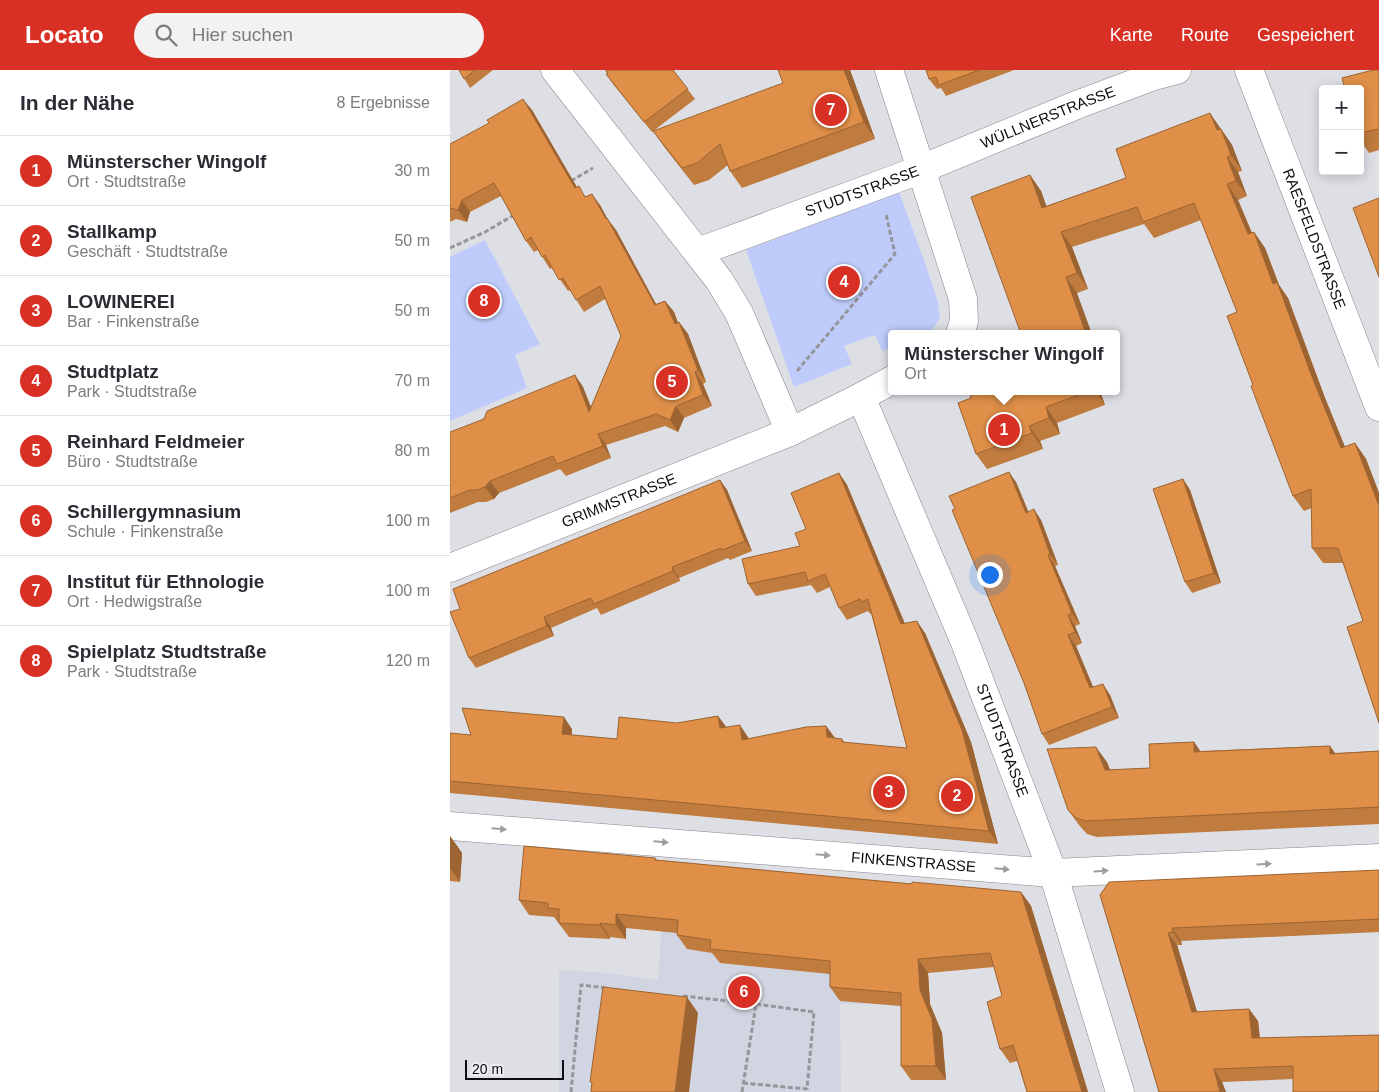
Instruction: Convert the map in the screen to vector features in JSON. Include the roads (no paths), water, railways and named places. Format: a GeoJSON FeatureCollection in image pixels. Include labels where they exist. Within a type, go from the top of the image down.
{"type":"FeatureCollection","features":[{"type":"Feature","properties":{"kind":"street"},"geometry":{"type":"LineString","coordinates":[[554,70],[719,280],[739,313],[790,432],[888,382]]}},
{"type":"Feature","properties":{"kind":"street"},"geometry":{"type":"LineString","coordinates":[[889,70],[922,170]]}},
{"type":"Feature","properties":{"kind":"street","name":"WÜLLNERSTRASSE"},"geometry":{"type":"LineString","coordinates":[[922,170],[1078,104],[1154,76],[1177,70]]}},
{"type":"Feature","properties":{"kind":"street","name":"RAESFELDSTRASSE"},"geometry":{"type":"LineString","coordinates":[[1249,70],[1379,407]]}},
{"type":"Feature","properties":{"kind":"street","name":"STUDTSTRASSE"},"geometry":{"type":"LineString","coordinates":[[698,252],[922,170],[963,299],[964,321],[961,330]]}},
{"type":"Feature","properties":{"kind":"street","name":"STUDTSTRASSE"},"geometry":{"type":"LineString","coordinates":[[861,397],[964,640],[1053,873],[1120,1092]]}},
{"type":"Feature","properties":{"kind":"street","name":"GRIMMSTRASSE"},"geometry":{"type":"LineString","coordinates":[[450,568],[790,432]]}},
{"type":"Feature","properties":{"kind":"street","name":"FINKENSTRASSE"},"geometry":{"type":"LineString","coordinates":[[450,826],[1053,873],[1379,858]]}},
{"type":"Feature","properties":{"kind":"place","name":"Institut für Ethnologie"},"geometry":{"type":"Point","coordinates":[831,110]}},
{"type":"Feature","properties":{"kind":"place","name":"Studtplatz"},"geometry":{"type":"Point","coordinates":[844,282]}},
{"type":"Feature","properties":{"kind":"place","name":"Spielplatz Studtstraße"},"geometry":{"type":"Point","coordinates":[484,301]}},
{"type":"Feature","properties":{"kind":"place","name":"Reinhard Feldmeier"},"geometry":{"type":"Point","coordinates":[672,382]}},
{"type":"Feature","properties":{"kind":"place","name":"Münsterscher Wingolf"},"geometry":{"type":"Point","coordinates":[1004,430]}},
{"type":"Feature","properties":{"kind":"place","name":"LOWINEREI"},"geometry":{"type":"Point","coordinates":[889,792]}},
{"type":"Feature","properties":{"kind":"place","name":"Stallkamp"},"geometry":{"type":"Point","coordinates":[957,796]}},
{"type":"Feature","properties":{"kind":"place","name":"Schillergymnasium"},"geometry":{"type":"Point","coordinates":[744,992]}}]}
